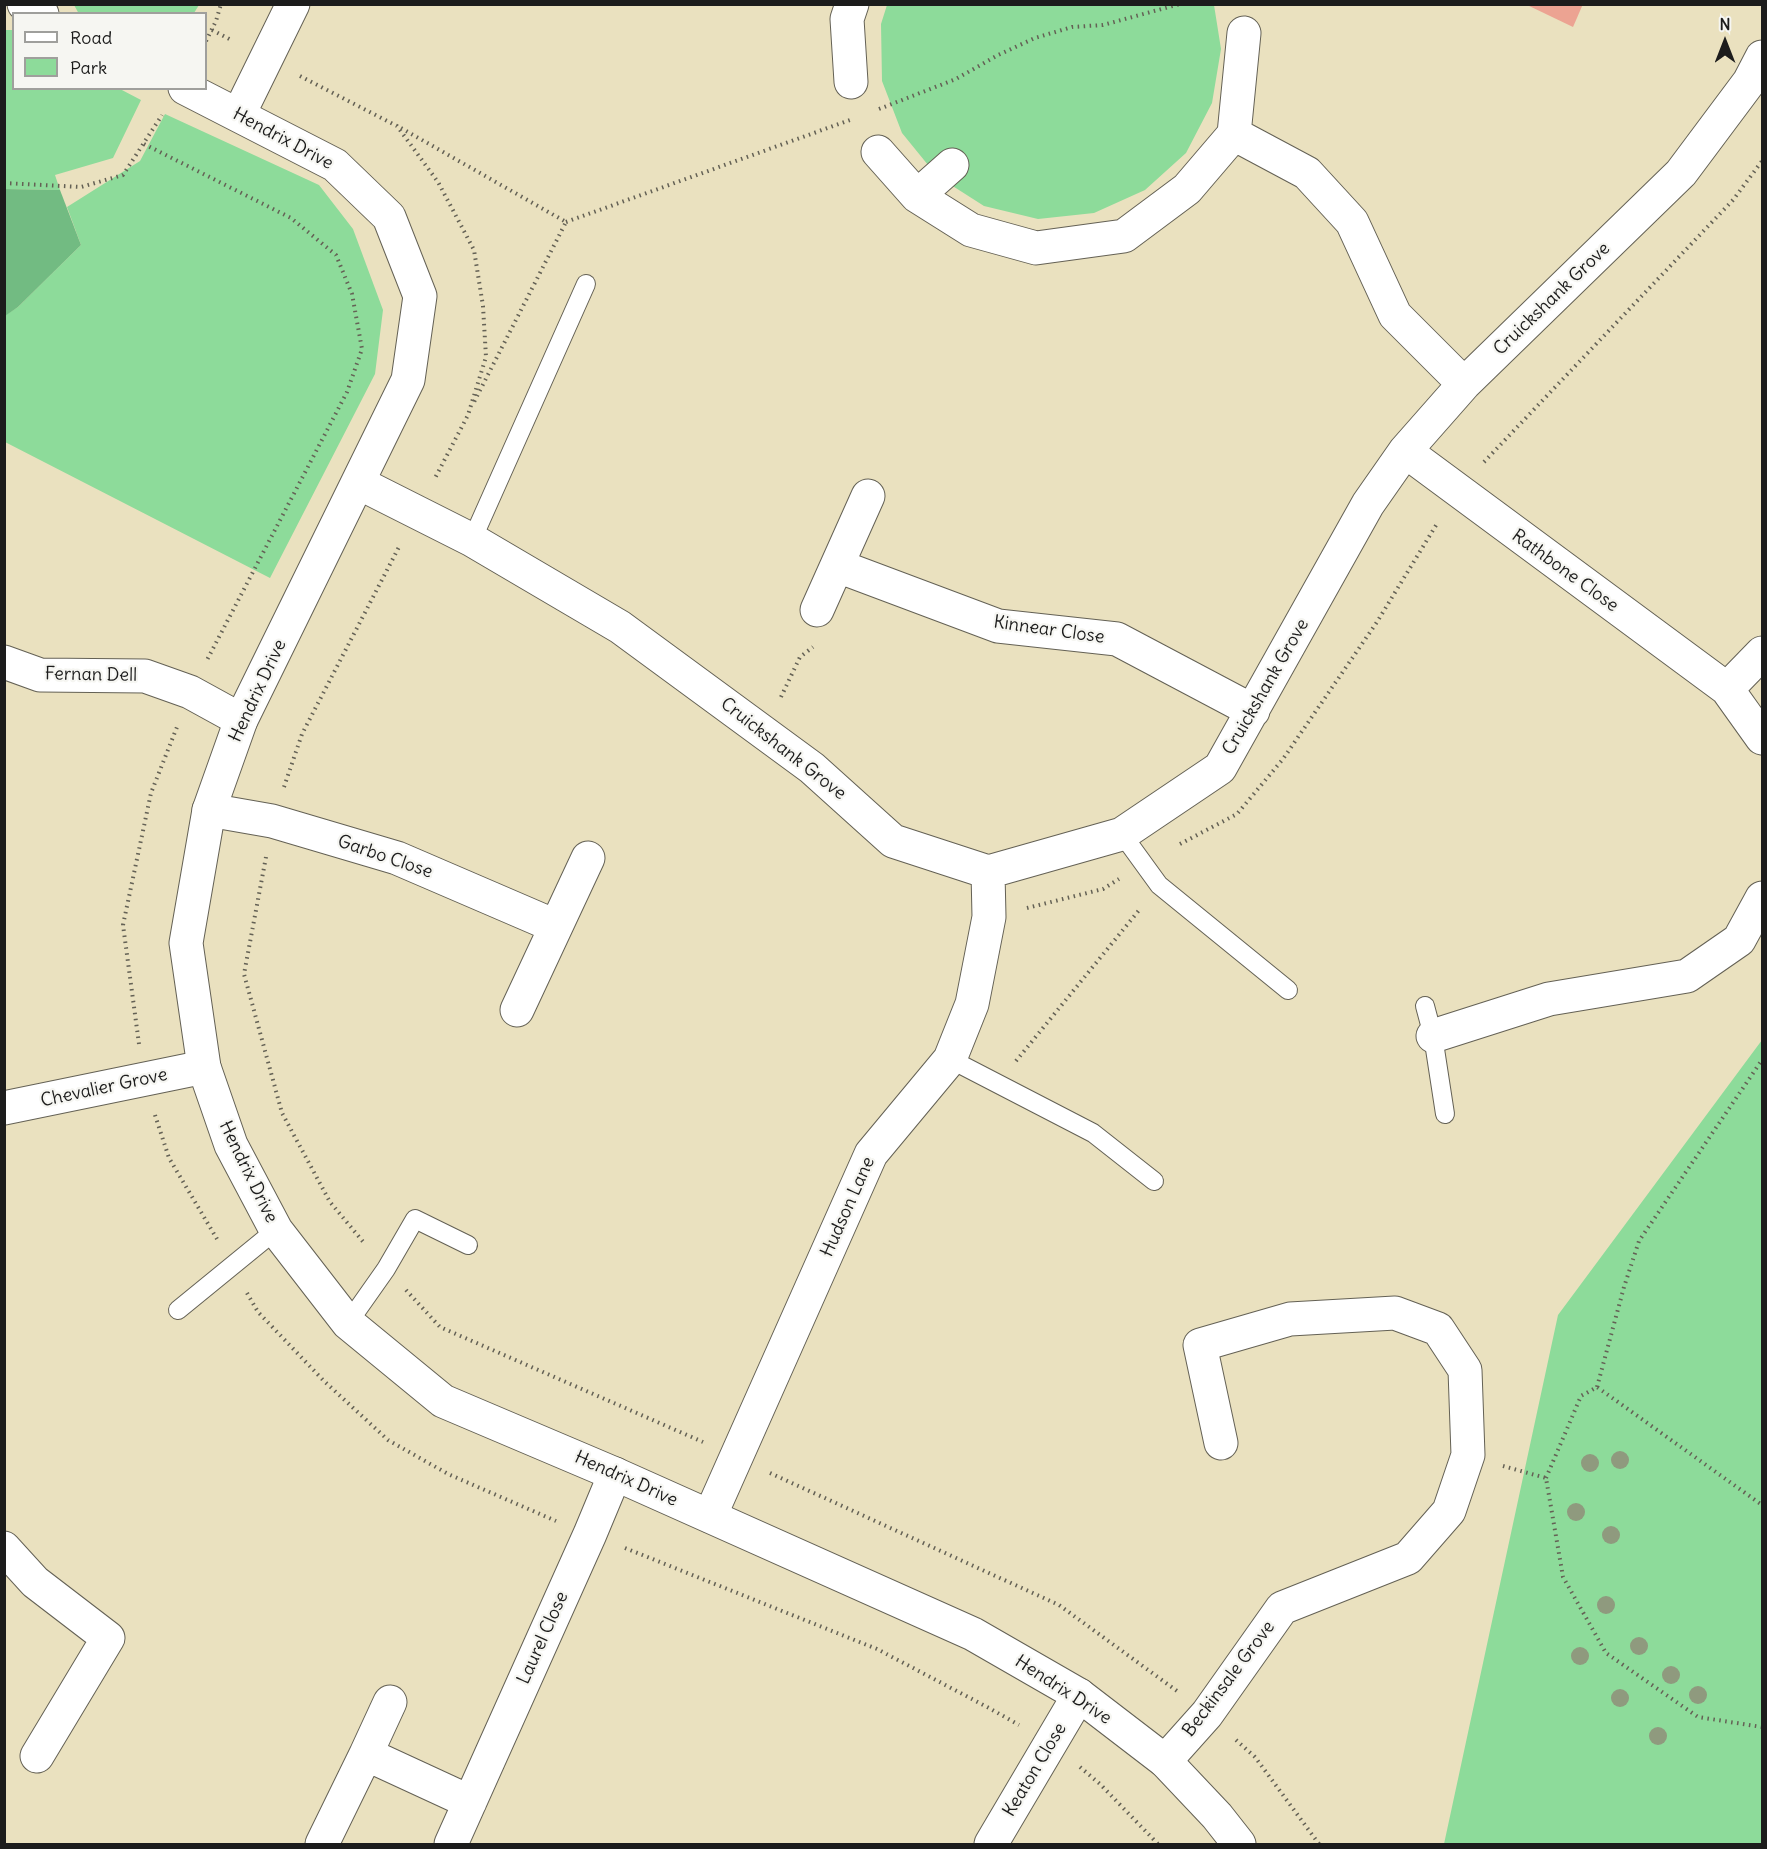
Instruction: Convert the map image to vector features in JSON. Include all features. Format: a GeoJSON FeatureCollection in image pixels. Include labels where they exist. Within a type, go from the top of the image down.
{"type":"FeatureCollection","features":[{"type":"Feature","properties":{"kind":"street"},"geometry":{"type":"LineString","coordinates":[[24,4],[38,12]]}},
{"type":"Feature","properties":{"kind":"street"},"geometry":{"type":"LineString","coordinates":[[239,114],[293,4]]}},
{"type":"Feature","properties":{"kind":"street"},"geometry":{"type":"LineString","coordinates":[[850,82],[847,19],[852,4]]}},
{"type":"Feature","properties":{"kind":"street"},"geometry":{"type":"LineString","coordinates":[[878,152],[917,196],[971,230],[1036,248],[1124,236],[1187,189],[1234,134],[1244,33]]}},
{"type":"Feature","properties":{"kind":"street","name":"Cruickshank Grove"},"geometry":{"type":"LineString","coordinates":[[359,483],[472,540],[620,627],[812,768],[893,841],[988,872],[1122,834],[1220,768],[1368,504],[1405,452],[1464,384],[1682,173],[1749,82],[1762,57]]}},
{"type":"Feature","properties":{"kind":"street","name":"Hendrix Drive"},"geometry":{"type":"LineString","coordinates":[[176,98],[239,114],[335,165],[389,217],[420,296],[408,380],[241,720],[209,810],[186,942],[204,1067],[231,1145],[276,1230],[348,1323],[443,1401],[615,1474],[973,1634],[1079,1695],[1165,1761],[1217,1816],[1239,1845]]}},
{"type":"Feature","properties":{"kind":"street"},"geometry":{"type":"LineString","coordinates":[[1234,134],[1307,173],[1352,222],[1395,315],[1464,384]]}},
{"type":"Feature","properties":{"kind":"street"},"geometry":{"type":"LineString","coordinates":[[917,196],[952,165]]}},
{"type":"Feature","properties":{"kind":"street","name":"Rathbone Close"},"geometry":{"type":"LineString","coordinates":[[1405,452],[1727,689],[1762,738]]}},
{"type":"Feature","properties":{"kind":"street"},"geometry":{"type":"LineString","coordinates":[[818,610],[868,496]]}},
{"type":"Feature","properties":{"kind":"street","name":"Kinnear Close"},"geometry":{"type":"LineString","coordinates":[[838,566],[998,626],[1117,639],[1253,711]]}},
{"type":"Feature","properties":{"kind":"street"},"geometry":{"type":"LineString","coordinates":[[1727,689],[1762,652]]}},
{"type":"Feature","properties":{"kind":"street","name":"Fernan Dell"},"geometry":{"type":"LineString","coordinates":[[4,662],[40,675],[146,676],[190,692],[241,720]]}},
{"type":"Feature","properties":{"kind":"street","name":"Garbo Close"},"geometry":{"type":"LineString","coordinates":[[209,810],[272,821],[397,858],[555,926]]}},
{"type":"Feature","properties":{"kind":"street"},"geometry":{"type":"LineString","coordinates":[[517,1010],[588,858]]}},
{"type":"Feature","properties":{"kind":"street","name":"Hudson Lane"},"geometry":{"type":"LineString","coordinates":[[710,1516],[871,1154],[950,1059],[972,1004],[989,917],[988,872]]}},
{"type":"Feature","properties":{"kind":"street"},"geometry":{"type":"LineString","coordinates":[[1429,1021],[1687,976],[1739,940],[1762,898]]}},
{"type":"Feature","properties":{"kind":"street","name":"Chevalier Grove"},"geometry":{"type":"LineString","coordinates":[[4,1108],[204,1067]]}},
{"type":"Feature","properties":{"kind":"street","name":"Beckinsale Grove"},"geometry":{"type":"LineString","coordinates":[[1165,1761],[1207,1714],[1282,1608],[1408,1558],[1449,1511],[1468,1455],[1465,1370],[1438,1329],[1395,1313],[1290,1319],[1200,1346],[1221,1443]]}},
{"type":"Feature","properties":{"kind":"street","name":"Laurel Close"},"geometry":{"type":"LineString","coordinates":[[452,1845],[615,1474]]}},
{"type":"Feature","properties":{"kind":"street"},"geometry":{"type":"LineString","coordinates":[[4,1548],[35,1582],[108,1638],[37,1756]]}},
{"type":"Feature","properties":{"kind":"street","name":"Keaton Close"},"geometry":{"type":"LineString","coordinates":[[991,1845],[1079,1695]]}},
{"type":"Feature","properties":{"kind":"street"},"geometry":{"type":"LineString","coordinates":[[322,1845],[390,1702]]}},
{"type":"Feature","properties":{"kind":"street"},"geometry":{"type":"LineString","coordinates":[[366,1754],[470,1802]]}},
{"type":"Feature","properties":{"kind":"lane"},"geometry":{"type":"LineString","coordinates":[[472,540],[586,284]]}},
{"type":"Feature","properties":{"kind":"lane"},"geometry":{"type":"LineString","coordinates":[[1122,834],[1159,885],[1288,990]]}},
{"type":"Feature","properties":{"kind":"lane"},"geometry":{"type":"LineString","coordinates":[[1429,1021],[1446,1114]]}},
{"type":"Feature","properties":{"kind":"lane"},"geometry":{"type":"LineString","coordinates":[[950,1059],[1093,1133],[1154,1181]]}},
{"type":"Feature","properties":{"kind":"lane"},"geometry":{"type":"LineString","coordinates":[[348,1323],[386,1269],[415,1219],[468,1245]]}},
{"type":"Feature","properties":{"kind":"lane"},"geometry":{"type":"LineString","coordinates":[[178,1310],[276,1230]]}},
{"type":"Feature","properties":{"kind":"path"},"geometry":{"type":"LineString","coordinates":[[207,39],[221,4]]}},
{"type":"Feature","properties":{"kind":"path"},"geometry":{"type":"LineString","coordinates":[[212,30],[397,126],[566,222],[302,734],[272,821],[244,974],[282,1113],[330,1202],[386,1269],[440,1327],[737,1457],[1059,1605],[1207,1714],[1255,1757],[1318,1845]]}},
{"type":"Feature","properties":{"kind":"path"},"geometry":{"type":"LineString","coordinates":[[841,124],[833,101],[850,82]]}},
{"type":"Feature","properties":{"kind":"path"},"geometry":{"type":"LineString","coordinates":[[4,183],[81,187],[123,175],[176,98]]}},
{"type":"Feature","properties":{"kind":"path"},"geometry":{"type":"LineString","coordinates":[[397,126],[438,182],[474,250],[483,306],[486,357],[469,411]]}},
{"type":"Feature","properties":{"kind":"path"},"geometry":{"type":"LineString","coordinates":[[144,144],[291,218],[336,255],[352,294],[362,349],[347,392],[190,692],[151,793],[123,925],[143,1079],[169,1158],[258,1311],[324,1381],[388,1440],[448,1474],[537,1514],[877,1649],[989,1708],[1050,1744],[1100,1784],[1158,1845]]}},
{"type":"Feature","properties":{"kind":"path"},"geometry":{"type":"LineString","coordinates":[[989,917],[1103,889],[1144,862],[1237,814],[1283,759],[1377,622],[1457,491],[1733,200],[1762,161]]}},
{"type":"Feature","properties":{"kind":"path"},"geometry":{"type":"LineString","coordinates":[[764,732],[800,657],[821,641],[828,626],[818,610]]}},
{"type":"Feature","properties":{"kind":"path"},"geometry":{"type":"LineString","coordinates":[[997,1084],[1159,885]]}},
{"type":"Feature","properties":{"kind":"path"},"geometry":{"type":"LineString","coordinates":[[1762,1060],[1639,1241],[1596,1388],[1581,1396],[1546,1478],[1563,1577],[1606,1653],[1698,1717],[1762,1727]]}},
{"type":"Feature","properties":{"kind":"path"},"geometry":{"type":"LineString","coordinates":[[1596,1388],[1762,1505]]}},
{"type":"Feature","properties":{"kind":"path"},"geometry":{"type":"LineString","coordinates":[[1468,1455],[1546,1478]]}},
{"type":"Feature","properties":{"kind":"green space"},"geometry":{"type":"Polygon","coordinates":[[[199,4],[195,12],[78,12],[74,5],[199,4]]]}},
{"type":"Feature","properties":{"kind":"green space"},"geometry":{"type":"Polygon","coordinates":[[[887,5],[1214,5],[1221,49],[1212,103],[1186,153],[1145,190],[1094,213],[1038,219],[984,206],[937,176],[902,133],[882,81],[881,24],[887,5]]]}},
{"type":"Feature","properties":{"kind":"green space"},"geometry":{"type":"Polygon","coordinates":[[[5,30],[12,30],[12,90],[122,90],[141,100],[113,158],[55,175],[60,190],[5,189],[5,30]]]}},
{"type":"Feature","properties":{"kind":"green space"},"geometry":{"type":"Polygon","coordinates":[[[165,114],[319,185],[353,229],[383,310],[375,374],[270,578],[5,442],[4,316],[18,307],[81,245],[67,207],[140,161],[165,114]]]}},
{"type":"Feature","properties":{"kind":"green space"},"geometry":{"type":"Polygon","coordinates":[[[5,189],[60,190],[81,245],[18,307],[5,316],[5,189]]]}},
{"type":"Feature","properties":{"kind":"green space"},"geometry":{"type":"Polygon","coordinates":[[[1762,1040],[1762,1844],[1444,1844],[1558,1315],[1762,1040]]]}},
{"type":"Feature","properties":{"kind":"building"},"geometry":{"type":"Polygon","coordinates":[[[1525,4],[1583,4],[1573,27],[1525,4]]]}}]}
